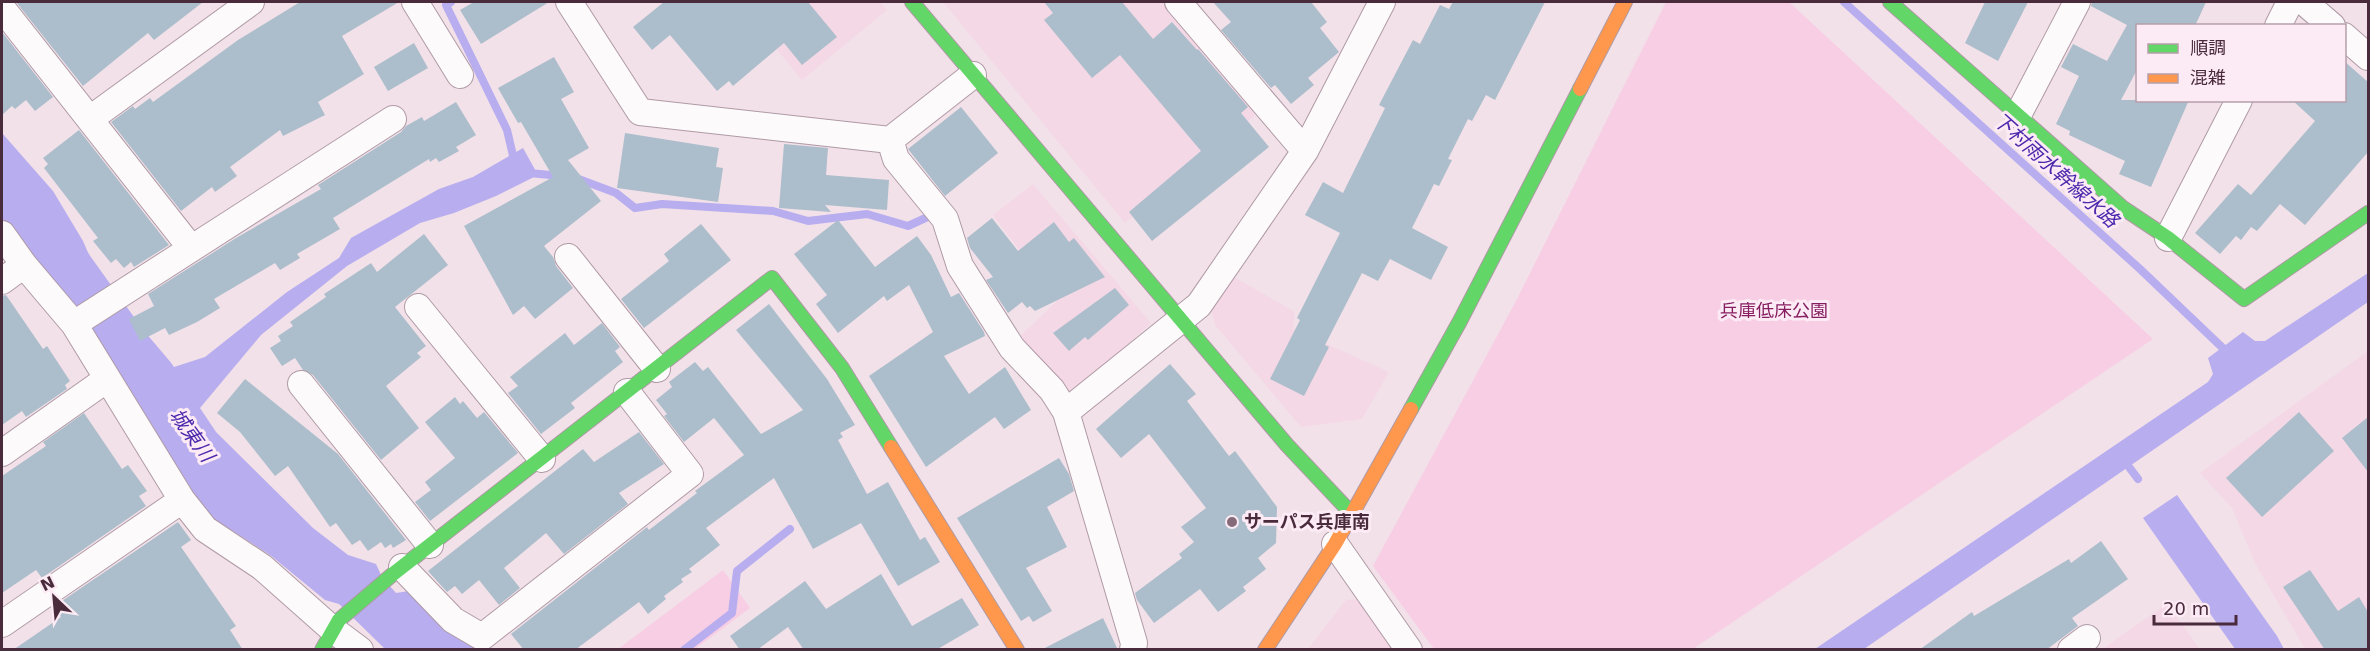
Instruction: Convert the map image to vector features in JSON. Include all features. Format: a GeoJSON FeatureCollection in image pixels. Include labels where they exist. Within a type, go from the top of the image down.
{"type":"FeatureCollection","features":[{"type":"Feature","properties":{"kind":"street"},"geometry":{"type":"LineString","coordinates":[[90,119],[251,2]]}},
{"type":"Feature","properties":{"kind":"street"},"geometry":{"type":"LineString","coordinates":[[415,2],[460,75]]}},
{"type":"Feature","properties":{"kind":"street"},"geometry":{"type":"LineString","coordinates":[[569,2],[640,112],[890,140],[973,75]]}},
{"type":"Feature","properties":{"kind":"street"},"geometry":{"type":"LineString","coordinates":[[912,2],[1287,445],[1353,514]]}},
{"type":"Feature","properties":{"kind":"street"},"geometry":{"type":"LineString","coordinates":[[1178,2],[1305,151]]}},
{"type":"Feature","properties":{"kind":"street"},"geometry":{"type":"LineString","coordinates":[[1066,412],[1199,305],[1305,151],[1382,2]]}},
{"type":"Feature","properties":{"kind":"street"},"geometry":{"type":"LineString","coordinates":[[1265,650],[1353,514],[1460,321],[1625,2]]}},
{"type":"Feature","properties":{"kind":"street"},"geometry":{"type":"LineString","coordinates":[[1890,2],[2122,208],[2168,238],[2244,299],[2368,213]]}},
{"type":"Feature","properties":{"kind":"street"},"geometry":{"type":"LineString","coordinates":[[2018,115],[2077,2]]}},
{"type":"Feature","properties":{"kind":"street"},"geometry":{"type":"LineString","coordinates":[[2279,24],[2290,2]]}},
{"type":"Feature","properties":{"kind":"street"},"geometry":{"type":"LineString","coordinates":[[2304,2],[2330,24]]}},
{"type":"Feature","properties":{"kind":"street"},"geometry":{"type":"LineString","coordinates":[[2,8],[191,248]]}},
{"type":"Feature","properties":{"kind":"street"},"geometry":{"type":"LineString","coordinates":[[2346,38],[2368,57]]}},
{"type":"Feature","properties":{"kind":"street"},"geometry":{"type":"LineString","coordinates":[[2168,238],[2238,102]]}},
{"type":"Feature","properties":{"kind":"street"},"geometry":{"type":"LineString","coordinates":[[74,324],[393,119]]}},
{"type":"Feature","properties":{"kind":"street"},"geometry":{"type":"LineString","coordinates":[[890,140],[896,159],[945,219],[960,266],[1006,339],[1052,390],[1066,412],[1134,642],[1133,650]]}},
{"type":"Feature","properties":{"kind":"street"},"geometry":{"type":"LineString","coordinates":[[2,234],[24,266],[74,324],[182,500],[205,529],[262,567],[331,633],[360,650]]}},
{"type":"Feature","properties":{"kind":"street"},"geometry":{"type":"LineString","coordinates":[[568,257],[657,369]]}},
{"type":"Feature","properties":{"kind":"street"},"geometry":{"type":"LineString","coordinates":[[2,281],[24,266]]}},
{"type":"Feature","properties":{"kind":"street"},"geometry":{"type":"LineString","coordinates":[[331,633],[398,571],[430,545],[772,278],[842,368],[1017,650]]}},
{"type":"Feature","properties":{"kind":"street"},"geometry":{"type":"LineString","coordinates":[[418,307],[542,459]]}},
{"type":"Feature","properties":{"kind":"street"},"geometry":{"type":"LineString","coordinates":[[2,453],[107,379]]}},
{"type":"Feature","properties":{"kind":"street"},"geometry":{"type":"LineString","coordinates":[[301,384],[430,545]]}},
{"type":"Feature","properties":{"kind":"street"},"geometry":{"type":"LineString","coordinates":[[398,571],[453,620],[482,637],[491,630],[690,474],[627,392]]}},
{"type":"Feature","properties":{"kind":"street"},"geometry":{"type":"LineString","coordinates":[[2,624],[182,500]]}},
{"type":"Feature","properties":{"kind":"street"},"geometry":{"type":"LineString","coordinates":[[1335,544],[1409,650]]}},
{"type":"Feature","properties":{"kind":"shaded area"},"geometry":{"type":"Polygon","coordinates":[[[738,2],[880,2],[887,10],[802,80],[738,2]]]}},
{"type":"Feature","properties":{"kind":"shaded area"},"geometry":{"type":"Polygon","coordinates":[[[943,2],[1162,2],[1257,114],[1125,223],[943,2]]]}},
{"type":"Feature","properties":{"kind":"shaded area"},"geometry":{"type":"Polygon","coordinates":[[[1033,184],[1151,323],[1074,393],[1059,389],[1016,340],[1057,301],[993,215],[1033,184]]]}},
{"type":"Feature","properties":{"kind":"shaded area"},"geometry":{"type":"Polygon","coordinates":[[[1234,277],[1295,312],[1293,329],[1389,372],[1362,419],[1301,427],[1215,325],[1211,308],[1234,277]]]}},
{"type":"Feature","properties":{"kind":"shaded area"},"geometry":{"type":"Polygon","coordinates":[[[2368,351],[2368,649],[2305,649],[2255,563],[2232,508],[2200,473],[2368,351]]]}},
{"type":"Feature","properties":{"kind":"shaded area"},"geometry":{"type":"Polygon","coordinates":[[[1363,599],[1398,650],[1307,650],[1346,600],[1363,599]]]}},
{"type":"Feature","properties":{"kind":"shaded area"},"geometry":{"type":"Polygon","coordinates":[[[2167,604],[2200,649],[2102,649],[2167,604]]]}},
{"type":"Feature","properties":{"kind":"green space","name":"兵庫低床公園"},"geometry":{"type":"Polygon","coordinates":[[[1666,2],[1789,2],[2153,339],[1693,649],[1434,649],[1373,566],[1517,299],[1666,2]]]}},
{"type":"Feature","properties":{"kind":"green space"},"geometry":{"type":"Polygon","coordinates":[[[723,570],[750,608],[695,649],[618,649],[723,570]]]}},
{"type":"Feature","properties":{"kind":"water"},"geometry":{"type":"Polygon","coordinates":[[[2,133],[53,191],[83,241],[105,292],[80,312],[2,203],[2,133]]]}},
{"type":"Feature","properties":{"kind":"water"},"geometry":{"type":"Polygon","coordinates":[[[523,148],[538,175],[496,196],[454,213],[420,223],[347,266],[261,335],[200,408],[216,432],[313,528],[348,555],[376,564],[382,577],[396,593],[409,591],[447,627],[481,649],[385,649],[339,604],[325,600],[270,555],[214,519],[193,494],[150,422],[93,335],[120,319],[151,363],[171,368],[205,357],[287,292],[339,258],[351,238],[439,189],[473,177],[523,148]]]}},
{"type":"Feature","properties":{"kind":"water"},"geometry":{"type":"Polygon","coordinates":[[[2368,273],[2368,302],[1864,649],[1815,649],[2208,382],[2213,374],[2208,358],[2243,332],[2255,341],[2265,341],[2368,273]]]}},
{"type":"Feature","properties":{"kind":"water"},"geometry":{"type":"Polygon","coordinates":[[[2177,495],[2284,649],[2235,649],[2143,518],[2177,495]]]}},
{"type":"Feature","properties":{"kind":"building"},"geometry":{"type":"Polygon","coordinates":[[[16,2],[203,2],[154,40],[148,33],[83,86],[16,2]]]}},
{"type":"Feature","properties":{"kind":"building"},"geometry":{"type":"Polygon","coordinates":[[[300,2],[399,2],[342,36],[364,74],[318,102],[325,115],[283,136],[280,130],[230,167],[237,176],[215,192],[212,187],[181,211],[111,122],[133,106],[135,109],[150,98],[153,102],[238,40],[300,2]]]}},
{"type":"Feature","properties":{"kind":"building"},"geometry":{"type":"Polygon","coordinates":[[[474,2],[549,2],[481,44],[460,10],[474,2]]]}},
{"type":"Feature","properties":{"kind":"building"},"geometry":{"type":"Polygon","coordinates":[[[664,2],[808,2],[837,37],[802,65],[784,43],[733,86],[729,81],[717,91],[670,35],[652,50],[633,27],[664,2]]]}},
{"type":"Feature","properties":{"kind":"building"},"geometry":{"type":"Polygon","coordinates":[[[1044,2],[1122,2],[1153,39],[1172,22],[1248,107],[1241,113],[1269,147],[1152,241],[1129,212],[1201,151],[1120,55],[1092,78],[1044,20],[1053,13],[1044,2]]]}},
{"type":"Feature","properties":{"kind":"building"},"geometry":{"type":"Polygon","coordinates":[[[1213,2],[1311,2],[1327,22],[1320,28],[1339,52],[1308,78],[1314,85],[1291,104],[1275,85],[1271,88],[1221,30],[1231,22],[1213,2]]]}},
{"type":"Feature","properties":{"kind":"building"},"geometry":{"type":"Polygon","coordinates":[[[1453,2],[1545,2],[1495,100],[1486,95],[1472,121],[1468,119],[1448,159],[1452,160],[1439,186],[1434,184],[1412,228],[1448,247],[1431,280],[1390,259],[1378,281],[1362,273],[1325,345],[1329,347],[1304,396],[1270,379],[1300,320],[1297,318],[1340,233],[1305,215],[1323,182],[1343,193],[1385,108],[1379,105],[1413,40],[1420,44],[1440,5],[1449,9],[1453,2]]]}},
{"type":"Feature","properties":{"kind":"building"},"geometry":{"type":"Polygon","coordinates":[[[1985,2],[2028,2],[1998,61],[1965,43],[1985,2]]]}},
{"type":"Feature","properties":{"kind":"building"},"geometry":{"type":"Polygon","coordinates":[[[2092,2],[2206,2],[2196,24],[2136,24],[2136,72],[2121,100],[2188,102],[2151,187],[2119,174],[2125,161],[2069,135],[2070,131],[2056,124],[2079,76],[2061,67],[2073,44],[2107,61],[2127,25],[2091,6],[2092,2]]]}},
{"type":"Feature","properties":{"kind":"building"},"geometry":{"type":"Polygon","coordinates":[[[2,32],[53,97],[35,111],[26,100],[15,109],[12,106],[2,115],[2,32]]]}},
{"type":"Feature","properties":{"kind":"building"},"geometry":{"type":"Polygon","coordinates":[[[414,43],[428,68],[388,91],[374,67],[414,43]]]}},
{"type":"Feature","properties":{"kind":"building"},"geometry":{"type":"Polygon","coordinates":[[[554,57],[574,92],[561,99],[589,148],[568,160],[601,201],[544,246],[573,288],[535,319],[524,306],[513,315],[464,226],[553,177],[498,88],[554,57]]]}},
{"type":"Feature","properties":{"kind":"building"},"geometry":{"type":"Polygon","coordinates":[[[2346,63],[2368,82],[2368,152],[2305,225],[2280,204],[2257,231],[2251,227],[2241,240],[2236,236],[2220,254],[2195,233],[2238,184],[2251,195],[2315,121],[2294,102],[2346,102],[2346,63]]]}},
{"type":"Feature","properties":{"kind":"building"},"geometry":{"type":"Polygon","coordinates":[[[456,102],[476,135],[456,147],[459,151],[439,162],[436,158],[430,162],[429,159],[333,218],[340,229],[297,254],[300,258],[280,270],[275,263],[214,299],[220,308],[197,322],[169,335],[165,328],[140,341],[129,319],[154,306],[148,294],[236,238],[321,189],[318,185],[401,132],[406,126],[422,117],[424,121],[456,102]]]}},
{"type":"Feature","properties":{"kind":"building"},"geometry":{"type":"Polygon","coordinates":[[[961,107],[998,153],[945,196],[908,149],[961,107]]]}},
{"type":"Feature","properties":{"kind":"building"},"geometry":{"type":"Polygon","coordinates":[[[79,130],[169,245],[134,267],[131,262],[124,268],[116,259],[111,263],[93,241],[98,238],[44,168],[48,164],[43,158],[79,130]]]}},
{"type":"Feature","properties":{"kind":"building"},"geometry":{"type":"Polygon","coordinates":[[[625,133],[719,148],[716,167],[723,168],[718,202],[617,188],[625,133]]]}},
{"type":"Feature","properties":{"kind":"building"},"geometry":{"type":"Polygon","coordinates":[[[784,144],[828,148],[826,175],[889,180],[887,210],[825,205],[831,212],[779,208],[784,144]]]}},
{"type":"Feature","properties":{"kind":"building"},"geometry":{"type":"Polygon","coordinates":[[[992,218],[1018,251],[1054,222],[1069,242],[1074,238],[1105,277],[1035,311],[1030,306],[1027,308],[1022,302],[1008,313],[986,280],[993,277],[970,248],[967,238],[992,218]]]}},
{"type":"Feature","properties":{"kind":"building"},"geometry":{"type":"Polygon","coordinates":[[[838,220],[875,267],[917,236],[931,255],[951,297],[959,293],[985,336],[944,356],[969,394],[1005,367],[1031,410],[1004,429],[995,417],[926,467],[869,376],[933,332],[909,285],[887,301],[884,296],[838,333],[816,304],[827,295],[794,254],[838,220]]]}},
{"type":"Feature","properties":{"kind":"building"},"geometry":{"type":"Polygon","coordinates":[[[701,224],[731,260],[644,328],[621,299],[669,261],[664,254],[701,224]]]}},
{"type":"Feature","properties":{"kind":"building"},"geometry":{"type":"Polygon","coordinates":[[[424,234],[448,265],[395,307],[426,346],[417,353],[421,357],[386,386],[419,428],[381,460],[313,375],[303,370],[295,358],[282,366],[270,348],[281,341],[278,336],[293,326],[290,322],[326,297],[324,294],[371,263],[377,272],[424,234]]]}},
{"type":"Feature","properties":{"kind":"building"},"geometry":{"type":"Polygon","coordinates":[[[1115,288],[1129,305],[1088,340],[1085,337],[1069,351],[1053,333],[1115,288]]]}},
{"type":"Feature","properties":{"kind":"building"},"geometry":{"type":"Polygon","coordinates":[[[6,295],[43,349],[47,346],[70,381],[65,385],[67,389],[26,417],[22,411],[2,425],[2,296],[6,295]]]}},
{"type":"Feature","properties":{"kind":"building"},"geometry":{"type":"Polygon","coordinates":[[[769,304],[827,379],[855,425],[840,433],[843,437],[838,440],[867,494],[888,482],[920,540],[925,537],[940,562],[898,586],[861,523],[813,549],[774,478],[706,528],[720,545],[689,569],[692,572],[681,579],[683,582],[664,596],[666,599],[648,614],[639,602],[575,650],[524,650],[511,634],[647,527],[649,530],[697,493],[695,491],[744,455],[714,418],[684,442],[664,416],[667,414],[656,400],[672,387],[669,382],[695,362],[703,371],[708,367],[761,434],[803,410],[736,330],[769,304]]]}},
{"type":"Feature","properties":{"kind":"building"},"geometry":{"type":"Polygon","coordinates":[[[602,323],[620,347],[615,351],[623,362],[571,403],[575,408],[541,434],[508,393],[518,386],[510,377],[565,333],[574,345],[602,323]]]}},
{"type":"Feature","properties":{"kind":"building"},"geometry":{"type":"Polygon","coordinates":[[[1170,364],[1196,394],[1187,401],[1229,456],[1235,451],[1277,507],[1276,543],[1258,558],[1266,569],[1243,587],[1246,591],[1218,612],[1200,589],[1154,623],[1137,600],[1135,593],[1182,558],[1179,554],[1194,542],[1181,527],[1206,508],[1149,434],[1121,458],[1096,429],[1170,364]]]}},
{"type":"Feature","properties":{"kind":"building"},"geometry":{"type":"Polygon","coordinates":[[[245,379],[338,454],[406,540],[393,548],[391,544],[385,548],[381,542],[368,551],[360,540],[352,545],[336,523],[330,527],[288,466],[275,476],[240,432],[217,413],[245,379]]]}},
{"type":"Feature","properties":{"kind":"building"},"geometry":{"type":"Polygon","coordinates":[[[455,397],[460,404],[463,401],[477,418],[484,412],[518,453],[430,521],[415,502],[431,490],[425,482],[455,458],[425,422],[455,397]]]}},
{"type":"Feature","properties":{"kind":"building"},"geometry":{"type":"Polygon","coordinates":[[[2299,412],[2334,451],[2262,517],[2226,478],[2299,412]]]}},
{"type":"Feature","properties":{"kind":"building"},"geometry":{"type":"Polygon","coordinates":[[[84,413],[122,469],[128,465],[147,491],[139,496],[146,506],[42,578],[36,570],[2,593],[2,476],[46,446],[43,442],[84,413]]]}},
{"type":"Feature","properties":{"kind":"building"},"geometry":{"type":"Polygon","coordinates":[[[2368,417],[2368,472],[2342,438],[2368,417]]]}},
{"type":"Feature","properties":{"kind":"building"},"geometry":{"type":"Polygon","coordinates":[[[639,432],[664,464],[619,493],[628,504],[564,554],[546,533],[504,568],[520,588],[499,605],[479,580],[462,594],[455,586],[447,592],[428,571],[583,449],[594,462],[639,432]]]}},
{"type":"Feature","properties":{"kind":"building"},"geometry":{"type":"Polygon","coordinates":[[[1059,458],[1069,474],[1074,491],[1047,507],[1067,547],[1026,568],[1052,611],[1033,622],[1029,616],[1021,621],[957,518],[1059,458]]]}},
{"type":"Feature","properties":{"kind":"building"},"geometry":{"type":"Polygon","coordinates":[[[178,522],[191,540],[181,547],[236,626],[230,630],[243,650],[13,650],[61,617],[56,610],[61,607],[59,603],[178,522]]]}},
{"type":"Feature","properties":{"kind":"building"},"geometry":{"type":"Polygon","coordinates":[[[2101,541],[2128,579],[2072,618],[2078,626],[2046,650],[1919,650],[1972,612],[1974,616],[2069,559],[2071,563],[2101,541]]]}},
{"type":"Feature","properties":{"kind":"building"},"geometry":{"type":"Polygon","coordinates":[[[2310,570],[2338,611],[2359,597],[2368,612],[2368,650],[2325,650],[2283,587],[2310,570]]]}},
{"type":"Feature","properties":{"kind":"building"},"geometry":{"type":"Polygon","coordinates":[[[881,574],[912,626],[962,598],[979,625],[936,650],[804,650],[788,627],[757,650],[740,650],[730,636],[805,581],[826,609],[881,574]]]}},
{"type":"Feature","properties":{"kind":"building"},"geometry":{"type":"Polygon","coordinates":[[[1103,618],[1118,650],[1041,650],[1103,618]]]}},
{"type":"Feature","properties":{"kind":"waterway"},"geometry":{"type":"LineString","coordinates":[[451,2],[446,5],[507,130],[515,164]]}},
{"type":"Feature","properties":{"kind":"waterway","name":"下村雨水幹線水路"},"geometry":{"type":"LineString","coordinates":[[1844,2],[2140,269],[2228,353]]}},
{"type":"Feature","properties":{"kind":"waterway"},"geometry":{"type":"LineString","coordinates":[[529,173],[561,176]]}},
{"type":"Feature","properties":{"kind":"waterway","name":"城東川"},"geometry":{"type":"LineString","coordinates":[[2,176],[124,346],[152,379]]}},
{"type":"Feature","properties":{"kind":"waterway"},"geometry":{"type":"LineString","coordinates":[[576,178],[616,193],[635,208],[662,204],[773,211],[808,221],[867,214],[908,226],[932,215]]}},
{"type":"Feature","properties":{"kind":"waterway"},"geometry":{"type":"LineString","coordinates":[[2123,459],[2138,479]]}},
{"type":"Feature","properties":{"kind":"waterway"},"geometry":{"type":"LineString","coordinates":[[684,650],[732,613],[737,571],[790,529]]}},
{"type":"Feature","properties":{"kind":"traffic: fast"},"geometry":{"type":"LineString","coordinates":[[912,2],[1287,445],[1352,514]]}},
{"type":"Feature","properties":{"kind":"traffic: fast"},"geometry":{"type":"LineString","coordinates":[[1890,2],[2123,208],[2168,238],[2244,299],[2368,213]]}},
{"type":"Feature","properties":{"kind":"traffic: fast"},"geometry":{"type":"LineString","coordinates":[[1411,409],[1460,321],[1580,89]]}},
{"type":"Feature","properties":{"kind":"traffic: fast"},"geometry":{"type":"LineString","coordinates":[[322,650],[339,620],[393,574],[772,278],[842,368],[891,447]]}},
{"type":"Feature","properties":{"kind":"traffic: slow"},"geometry":{"type":"LineString","coordinates":[[1580,89],[1625,2]]}},
{"type":"Feature","properties":{"kind":"traffic: slow"},"geometry":{"type":"LineString","coordinates":[[1265,650],[1335,544],[1411,409]]}},
{"type":"Feature","properties":{"kind":"traffic: slow"},"geometry":{"type":"LineString","coordinates":[[891,447],[1017,650]]}},
{"type":"Feature","properties":{"kind":"place","name":"サーパス兵庫南"},"geometry":{"type":"Point","coordinates":[1232,522]}}]}
